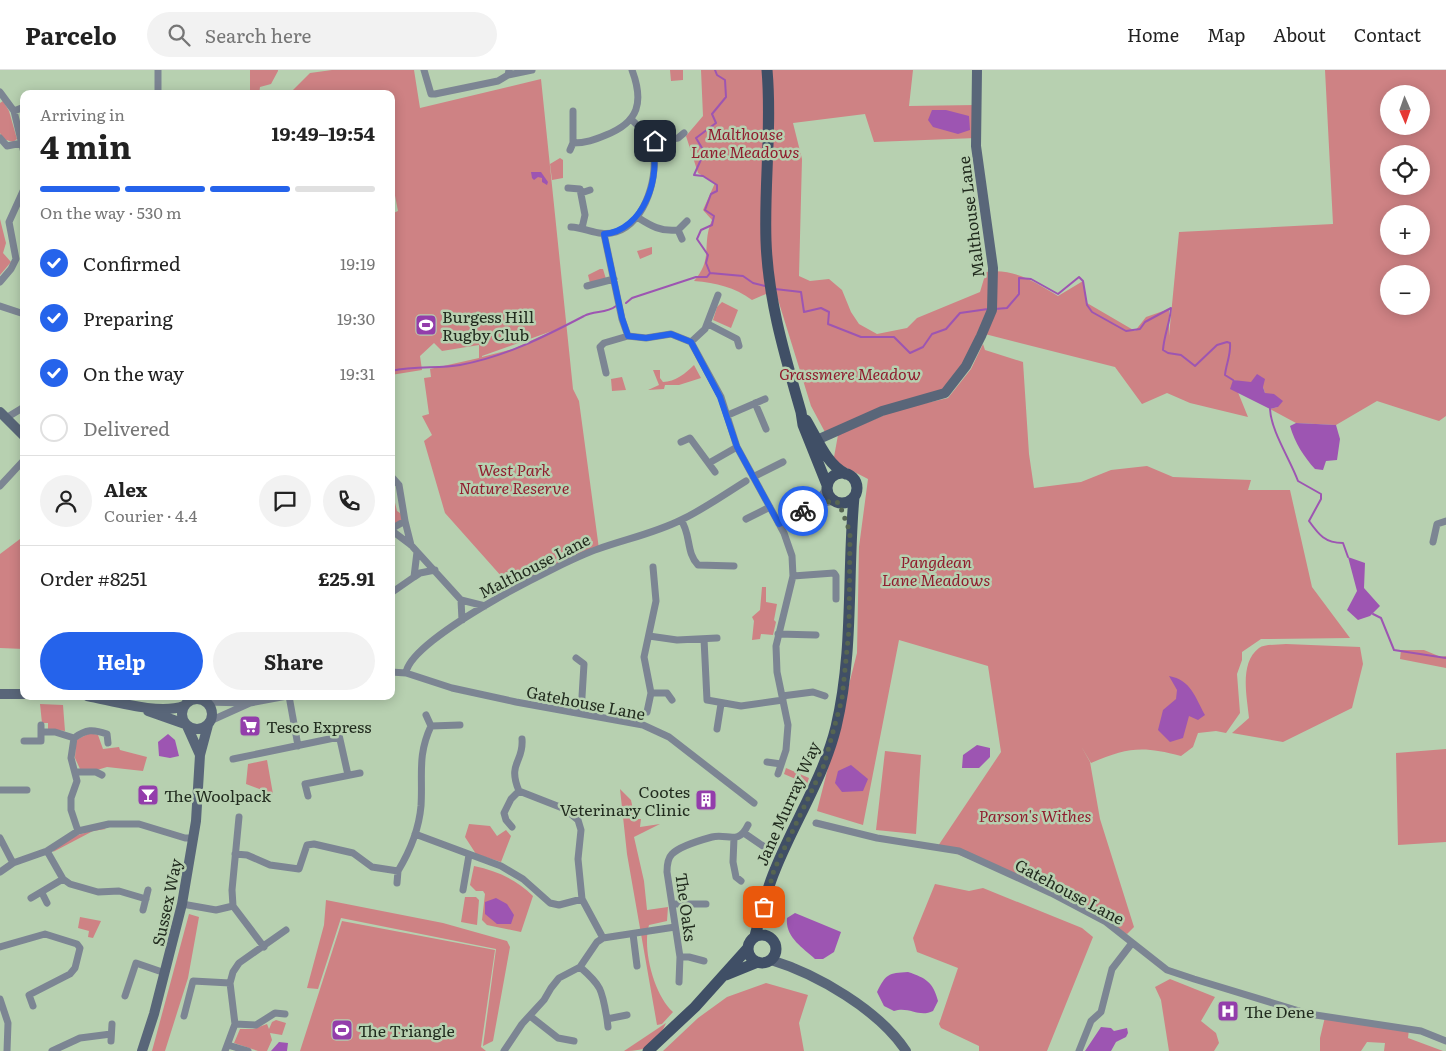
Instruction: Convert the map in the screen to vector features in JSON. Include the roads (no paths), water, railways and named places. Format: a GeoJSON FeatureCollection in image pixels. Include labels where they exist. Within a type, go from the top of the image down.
{"type":"FeatureCollection","features":[{"type":"Feature","properties":{"kind":"main road"},"geometry":{"type":"LineString","coordinates":[[767,70],[770,112],[766,241],[770,286],[779,332],[803,425],[829,496],[837,502],[850,532]]}},
{"type":"Feature","properties":{"kind":"main road"},"geometry":{"type":"LineString","coordinates":[[801,412],[832,464],[856,484],[850,532]]}},
{"type":"Feature","properties":{"kind":"main road"},"geometry":{"type":"LineString","coordinates":[[827,487],[834,476],[846,474]]}},
{"type":"Feature","properties":{"kind":"main road"},"geometry":{"type":"LineString","coordinates":[[837,502],[847,502],[854,497]]}},
{"type":"Feature","properties":{"kind":"main road","name":"Jane Murray Way"},"geometry":{"type":"LineString","coordinates":[[755,936],[774,870],[824,765],[835,730],[847,668],[851,601],[850,532]]}},
{"type":"Feature","properties":{"kind":"main road","name":"Jane Murray Way"},"geometry":{"type":"LineString","coordinates":[[764,907],[769,936]]}},
{"type":"Feature","properties":{"kind":"main road"},"geometry":{"type":"LineString","coordinates":[[648,1051],[675,1027],[722,977],[748,948],[755,936],[769,936],[775,943],[774,956],[722,977]]}},
{"type":"Feature","properties":{"kind":"main road"},"geometry":{"type":"LineString","coordinates":[[748,948],[750,957],[758,962]]}},
{"type":"Feature","properties":{"kind":"street"},"geometry":{"type":"LineString","coordinates":[[158,70],[158,90]]}},
{"type":"Feature","properties":{"kind":"street"},"geometry":{"type":"LineString","coordinates":[[424,70],[431,94],[498,81],[508,72],[532,70]]}},
{"type":"Feature","properties":{"kind":"street"},"geometry":{"type":"LineString","coordinates":[[573,111],[572,146],[593,142],[614,132],[632,119],[639,102],[638,90],[632,70]]}},
{"type":"Feature","properties":{"kind":"street","name":"Malthouse Lane"},"geometry":{"type":"LineString","coordinates":[[818,440],[882,411],[945,392],[966,366],[989,316],[992,303],[993,268],[976,146],[977,70]]}},
{"type":"Feature","properties":{"kind":"street"},"geometry":{"type":"LineString","coordinates":[[1,95],[14,111],[20,135]]}},
{"type":"Feature","properties":{"kind":"street"},"geometry":{"type":"LineString","coordinates":[[14,111],[20,108]]}},
{"type":"Feature","properties":{"kind":"street"},"geometry":{"type":"LineString","coordinates":[[571,227],[604,234],[623,229],[637,217],[652,182],[654,157],[651,142],[632,119]]}},
{"type":"Feature","properties":{"kind":"street"},"geometry":{"type":"LineString","coordinates":[[651,142],[678,138],[684,133]]}},
{"type":"Feature","properties":{"kind":"street"},"geometry":{"type":"LineString","coordinates":[[0,138],[7,146],[20,143]]}},
{"type":"Feature","properties":{"kind":"street"},"geometry":{"type":"LineString","coordinates":[[568,188],[580,189],[585,219],[582,228]]}},
{"type":"Feature","properties":{"kind":"street"},"geometry":{"type":"LineString","coordinates":[[581,193],[590,190]]}},
{"type":"Feature","properties":{"kind":"street"},"geometry":{"type":"LineString","coordinates":[[0,282],[11,270],[16,259],[16,249],[9,229],[20,207]]}},
{"type":"Feature","properties":{"kind":"street"},"geometry":{"type":"LineString","coordinates":[[637,217],[656,229],[678,230],[687,221]]}},
{"type":"Feature","properties":{"kind":"street"},"geometry":{"type":"LineString","coordinates":[[678,230],[682,239]]}},
{"type":"Feature","properties":{"kind":"street"},"geometry":{"type":"LineString","coordinates":[[604,234],[606,252],[628,336]]}},
{"type":"Feature","properties":{"kind":"street"},"geometry":{"type":"LineString","coordinates":[[587,286],[614,279]]}},
{"type":"Feature","properties":{"kind":"street"},"geometry":{"type":"LineString","coordinates":[[691,342],[708,324],[718,295]]}},
{"type":"Feature","properties":{"kind":"street"},"geometry":{"type":"LineString","coordinates":[[0,306],[20,313]]}},
{"type":"Feature","properties":{"kind":"street"},"geometry":{"type":"LineString","coordinates":[[708,324],[737,339],[739,346]]}},
{"type":"Feature","properties":{"kind":"street"},"geometry":{"type":"LineString","coordinates":[[606,373],[600,346],[604,343],[628,336],[646,338],[671,334],[691,342],[728,415],[737,447],[750,479],[770,507],[779,524],[792,556],[793,576],[778,634],[776,663],[783,698],[788,740],[778,774]]}},
{"type":"Feature","properties":{"kind":"street"},"geometry":{"type":"LineString","coordinates":[[728,415],[765,399]]}},
{"type":"Feature","properties":{"kind":"street"},"geometry":{"type":"LineString","coordinates":[[755,403],[766,430]]}},
{"type":"Feature","properties":{"kind":"street"},"geometry":{"type":"LineString","coordinates":[[20,409],[3,415],[20,432]]}},
{"type":"Feature","properties":{"kind":"street"},"geometry":{"type":"LineString","coordinates":[[680,442],[690,438],[715,472]]}},
{"type":"Feature","properties":{"kind":"street"},"geometry":{"type":"LineString","coordinates":[[709,463],[737,447]]}},
{"type":"Feature","properties":{"kind":"street","name":"Malthouse Lane"},"geometry":{"type":"LineString","coordinates":[[406,673],[410,662],[438,637],[506,593],[586,554],[681,520],[750,479],[783,462]]}},
{"type":"Feature","properties":{"kind":"street"},"geometry":{"type":"LineString","coordinates":[[0,486],[20,464]]}},
{"type":"Feature","properties":{"kind":"street"},"geometry":{"type":"LineString","coordinates":[[395,480],[399,485],[411,545]]}},
{"type":"Feature","properties":{"kind":"street"},"geometry":{"type":"LineString","coordinates":[[779,524],[814,504],[827,487]]}},
{"type":"Feature","properties":{"kind":"street"},"geometry":{"type":"LineString","coordinates":[[814,504],[837,502]]}},
{"type":"Feature","properties":{"kind":"street"},"geometry":{"type":"LineString","coordinates":[[746,519],[770,507]]}},
{"type":"Feature","properties":{"kind":"street"},"geometry":{"type":"LineString","coordinates":[[681,520],[685,526],[691,556],[698,565],[734,566]]}},
{"type":"Feature","properties":{"kind":"street"},"geometry":{"type":"LineString","coordinates":[[395,527],[405,521]]}},
{"type":"Feature","properties":{"kind":"street"},"geometry":{"type":"LineString","coordinates":[[1433,542],[1437,524],[1446,521]]}},
{"type":"Feature","properties":{"kind":"street"},"geometry":{"type":"LineString","coordinates":[[395,533],[411,545],[461,600],[485,606]]}},
{"type":"Feature","properties":{"kind":"street"},"geometry":{"type":"LineString","coordinates":[[414,577],[417,552]]}},
{"type":"Feature","properties":{"kind":"street"},"geometry":{"type":"LineString","coordinates":[[647,712],[651,693],[644,657],[657,594],[653,567]]}},
{"type":"Feature","properties":{"kind":"street"},"geometry":{"type":"LineString","coordinates":[[395,590],[420,573],[435,570]]}},
{"type":"Feature","properties":{"kind":"street"},"geometry":{"type":"LineString","coordinates":[[793,576],[834,573],[836,576],[836,599]]}},
{"type":"Feature","properties":{"kind":"street"},"geometry":{"type":"LineString","coordinates":[[461,600],[462,620]]}},
{"type":"Feature","properties":{"kind":"street"},"geometry":{"type":"LineString","coordinates":[[778,634],[816,635]]}},
{"type":"Feature","properties":{"kind":"street"},"geometry":{"type":"LineString","coordinates":[[649,636],[668,639],[717,638]]}},
{"type":"Feature","properties":{"kind":"street"},"geometry":{"type":"LineString","coordinates":[[704,639],[707,700],[741,706],[813,692],[825,696]]}},
{"type":"Feature","properties":{"kind":"street"},"geometry":{"type":"LineString","coordinates":[[576,658],[584,664],[581,712]]}},
{"type":"Feature","properties":{"kind":"street","name":"Gatehouse Lane"},"geometry":{"type":"LineString","coordinates":[[395,672],[406,673],[452,688],[643,725],[668,737],[754,803]]}},
{"type":"Feature","properties":{"kind":"street"},"geometry":{"type":"LineString","coordinates":[[651,693],[667,693],[672,700]]}},
{"type":"Feature","properties":{"kind":"street"},"geometry":{"type":"LineString","coordinates":[[0,694],[20,694]]}},
{"type":"Feature","properties":{"kind":"street"},"geometry":{"type":"LineString","coordinates":[[108,700],[168,709],[188,701],[203,700],[250,704]]}},
{"type":"Feature","properties":{"kind":"street"},"geometry":{"type":"LineString","coordinates":[[203,700],[212,711],[209,723]]}},
{"type":"Feature","properties":{"kind":"street"},"geometry":{"type":"LineString","coordinates":[[135,705],[198,730],[250,704],[269,700]]}},
{"type":"Feature","properties":{"kind":"street"},"geometry":{"type":"LineString","coordinates":[[289,700],[298,746]]}},
{"type":"Feature","properties":{"kind":"street"},"geometry":{"type":"LineString","coordinates":[[186,725],[182,715],[188,701]]}},
{"type":"Feature","properties":{"kind":"street"},"geometry":{"type":"LineString","coordinates":[[717,729],[722,704]]}},
{"type":"Feature","properties":{"kind":"street"},"geometry":{"type":"LineString","coordinates":[[397,883],[398,872],[410,851],[421,806],[420,762],[423,743],[431,726],[426,715]]}},
{"type":"Feature","properties":{"kind":"street","name":"Sussex Way"},"geometry":{"type":"LineString","coordinates":[[142,1051],[165,974],[182,904],[194,838],[200,782],[200,755],[209,723]]}},
{"type":"Feature","properties":{"kind":"street","name":"Sussex Way"},"geometry":{"type":"LineString","coordinates":[[186,725],[200,755]]}},
{"type":"Feature","properties":{"kind":"street"},"geometry":{"type":"LineString","coordinates":[[431,726],[460,725]]}},
{"type":"Feature","properties":{"kind":"street"},"geometry":{"type":"LineString","coordinates":[[337,726],[348,775]]}},
{"type":"Feature","properties":{"kind":"street"},"geometry":{"type":"LineString","coordinates":[[24,741],[41,741],[41,728],[74,738]]}},
{"type":"Feature","properties":{"kind":"street"},"geometry":{"type":"LineString","coordinates":[[78,832],[71,810],[77,781],[71,758],[74,738],[84,730],[96,730],[106,734],[108,743]]}},
{"type":"Feature","properties":{"kind":"street"},"geometry":{"type":"LineString","coordinates":[[233,759],[339,737]]}},
{"type":"Feature","properties":{"kind":"street"},"geometry":{"type":"LineString","coordinates":[[522,739],[523,748],[513,777],[519,792],[565,809],[578,820],[581,830],[578,859],[582,899],[603,938]]}},
{"type":"Feature","properties":{"kind":"street"},"geometry":{"type":"LineString","coordinates":[[767,762],[781,764]]}},
{"type":"Feature","properties":{"kind":"street"},"geometry":{"type":"LineString","coordinates":[[75,772],[96,772],[102,775]]}},
{"type":"Feature","properties":{"kind":"street"},"geometry":{"type":"LineString","coordinates":[[308,796],[305,784],[360,773]]}},
{"type":"Feature","properties":{"kind":"street"},"geometry":{"type":"LineString","coordinates":[[0,790],[27,790]]}},
{"type":"Feature","properties":{"kind":"street"},"geometry":{"type":"LineString","coordinates":[[512,827],[506,820],[504,813],[511,799],[519,792]]}},
{"type":"Feature","properties":{"kind":"street"},"geometry":{"type":"LineString","coordinates":[[238,818],[233,906],[264,947]]}},
{"type":"Feature","properties":{"kind":"street","name":"Gatehouse Lane"},"geometry":{"type":"LineString","coordinates":[[816,823],[877,838],[959,851],[1051,893],[1106,922],[1167,970],[1309,1014],[1420,1031],[1446,1041]]}},
{"type":"Feature","properties":{"kind":"street"},"geometry":{"type":"LineString","coordinates":[[0,872],[13,863],[47,851],[78,832],[109,824],[139,824],[185,838],[194,838]]}},
{"type":"Feature","properties":{"kind":"street"},"geometry":{"type":"LineString","coordinates":[[748,825],[744,833],[763,846]]}},
{"type":"Feature","properties":{"kind":"street","name":"The Oaks"},"geometry":{"type":"LineString","coordinates":[[679,982],[680,957],[667,872],[671,854],[713,836],[734,838],[744,833]]}},
{"type":"Feature","properties":{"kind":"street"},"geometry":{"type":"LineString","coordinates":[[415,834],[502,866],[523,879],[550,903],[559,905],[582,899]]}},
{"type":"Feature","properties":{"kind":"street"},"geometry":{"type":"LineString","coordinates":[[0,838],[13,863]]}},
{"type":"Feature","properties":{"kind":"street"},"geometry":{"type":"LineString","coordinates":[[734,838],[734,869],[736,877],[742,881]]}},
{"type":"Feature","properties":{"kind":"street"},"geometry":{"type":"LineString","coordinates":[[235,854],[299,873],[307,845],[314,844],[353,853],[372,867],[398,872]]}},
{"type":"Feature","properties":{"kind":"street"},"geometry":{"type":"LineString","coordinates":[[47,851],[62,879],[70,884],[98,892],[119,891],[146,899]]}},
{"type":"Feature","properties":{"kind":"street"},"geometry":{"type":"LineString","coordinates":[[463,890],[470,855]]}},
{"type":"Feature","properties":{"kind":"street"},"geometry":{"type":"LineString","coordinates":[[31,898],[62,879]]}},
{"type":"Feature","properties":{"kind":"street"},"geometry":{"type":"LineString","coordinates":[[143,910],[148,890]]}},
{"type":"Feature","properties":{"kind":"street"},"geometry":{"type":"LineString","coordinates":[[42,893],[47,903]]}},
{"type":"Feature","properties":{"kind":"street"},"geometry":{"type":"LineString","coordinates":[[182,904],[216,910],[233,906]]}},
{"type":"Feature","properties":{"kind":"street"},"geometry":{"type":"LineString","coordinates":[[672,904],[706,904]]}},
{"type":"Feature","properties":{"kind":"street"},"geometry":{"type":"LineString","coordinates":[[504,1051],[522,1024],[559,978],[580,967],[597,942],[603,938],[675,927]]}},
{"type":"Feature","properties":{"kind":"street"},"geometry":{"type":"LineString","coordinates":[[248,1051],[226,1048],[235,1024],[230,983],[239,963],[286,930]]}},
{"type":"Feature","properties":{"kind":"street"},"geometry":{"type":"LineString","coordinates":[[0,947],[45,934],[77,944],[80,948],[75,968],[70,974],[30,995],[34,1006]]}},
{"type":"Feature","properties":{"kind":"street"},"geometry":{"type":"LineString","coordinates":[[633,934],[637,966]]}},
{"type":"Feature","properties":{"kind":"street"},"geometry":{"type":"LineString","coordinates":[[1079,1051],[1091,1021],[1101,1012],[1112,969],[1132,943]]}},
{"type":"Feature","properties":{"kind":"street"},"geometry":{"type":"LineString","coordinates":[[774,956],[860,1006],[901,1043],[906,1051]]}},
{"type":"Feature","properties":{"kind":"street"},"geometry":{"type":"LineString","coordinates":[[680,957],[704,961]]}},
{"type":"Feature","properties":{"kind":"street"},"geometry":{"type":"LineString","coordinates":[[125,996],[136,963],[165,974]]}},
{"type":"Feature","properties":{"kind":"street"},"geometry":{"type":"LineString","coordinates":[[580,967],[595,980],[602,991],[608,1023],[627,1016]]}},
{"type":"Feature","properties":{"kind":"street"},"geometry":{"type":"LineString","coordinates":[[184,1016],[194,981],[230,983]]}},
{"type":"Feature","properties":{"kind":"street"},"geometry":{"type":"LineString","coordinates":[[0,999],[8,1023],[7,1051]]}},
{"type":"Feature","properties":{"kind":"street"},"geometry":{"type":"LineString","coordinates":[[235,1024],[256,1024],[274,1014],[284,1014]]}},
{"type":"Feature","properties":{"kind":"street"},"geometry":{"type":"LineString","coordinates":[[530,1016],[558,1038],[574,1041]]}},
{"type":"Feature","properties":{"kind":"street"},"geometry":{"type":"LineString","coordinates":[[52,1051],[80,1038],[111,1038],[112,1024]]}},
{"type":"Feature","properties":{"kind":"waterway"},"geometry":{"type":"LineString","coordinates":[[710,273],[706,263],[708,255],[697,239],[701,230],[712,225],[714,216],[705,210],[711,194],[717,191],[717,185],[703,176],[694,175],[703,155],[702,148],[696,138],[716,123],[712,114],[726,97],[725,80],[717,75],[715,70]]}},
{"type":"Feature","properties":{"kind":"waterway"},"geometry":{"type":"LineString","coordinates":[[710,273],[743,276],[753,283],[765,286]]}},
{"type":"Feature","properties":{"kind":"waterway"},"geometry":{"type":"LineString","coordinates":[[626,303],[632,298],[696,277],[707,277],[710,273]]}},
{"type":"Feature","properties":{"kind":"waterway"},"geometry":{"type":"LineString","coordinates":[[995,309],[1007,308],[1019,294],[1019,278],[1031,279],[1058,294],[1079,277],[1083,281],[1087,305],[1092,312],[1126,331],[1140,329],[1145,322],[1171,308],[1163,350],[1168,353],[1181,355],[1195,366],[1217,345],[1230,343],[1225,375],[1233,380]]}},
{"type":"Feature","properties":{"kind":"waterway"},"geometry":{"type":"LineString","coordinates":[[775,289],[801,292],[804,312],[821,308],[829,312],[828,324],[861,337],[894,337],[910,353],[923,347],[932,334],[946,329],[960,313],[988,309]]}},
{"type":"Feature","properties":{"kind":"waterway"},"geometry":{"type":"LineString","coordinates":[[395,370],[460,365],[492,357],[539,339],[588,314],[608,310],[616,306]]}},
{"type":"Feature","properties":{"kind":"waterway"},"geometry":{"type":"LineString","coordinates":[[1270,409],[1277,436],[1298,481],[1321,494],[1321,499],[1309,521],[1327,540],[1343,543],[1348,557]]}},
{"type":"Feature","properties":{"kind":"waterway"},"geometry":{"type":"LineString","coordinates":[[1373,614],[1381,618],[1394,650],[1446,658]]}},
{"type":"Feature","properties":{"kind":"place","name":"Burgess Hill Rugby Club"},"geometry":{"type":"Point","coordinates":[426,325]}},
{"type":"Feature","properties":{"kind":"place","name":"Tesco Express"},"geometry":{"type":"Point","coordinates":[250,726]}},
{"type":"Feature","properties":{"kind":"place","name":"The Woolpack"},"geometry":{"type":"Point","coordinates":[148,795]}},
{"type":"Feature","properties":{"kind":"place","name":"Cootes Veterinary Clinic"},"geometry":{"type":"Point","coordinates":[706,800]}},
{"type":"Feature","properties":{"kind":"place","name":"The Dene"},"geometry":{"type":"Point","coordinates":[1228,1011]}},
{"type":"Feature","properties":{"kind":"place","name":"The Triangle"},"geometry":{"type":"Point","coordinates":[342,1030]}},
{"type":"Feature","properties":{"kind":"park label","name":"Malthouse Lane Meadows"},"geometry":{"type":"Point","coordinates":[745,142]}},
{"type":"Feature","properties":{"kind":"park label","name":"Grassmere Meadow"},"geometry":{"type":"Point","coordinates":[850,373]}},
{"type":"Feature","properties":{"kind":"park label","name":"West Park Nature Reserve"},"geometry":{"type":"Point","coordinates":[514,478]}},
{"type":"Feature","properties":{"kind":"park label","name":"Pangdean Lane Meadows"},"geometry":{"type":"Point","coordinates":[936,570]}},
{"type":"Feature","properties":{"kind":"park label","name":"Parson's Withes"},"geometry":{"type":"Point","coordinates":[1035,815]}}]}
